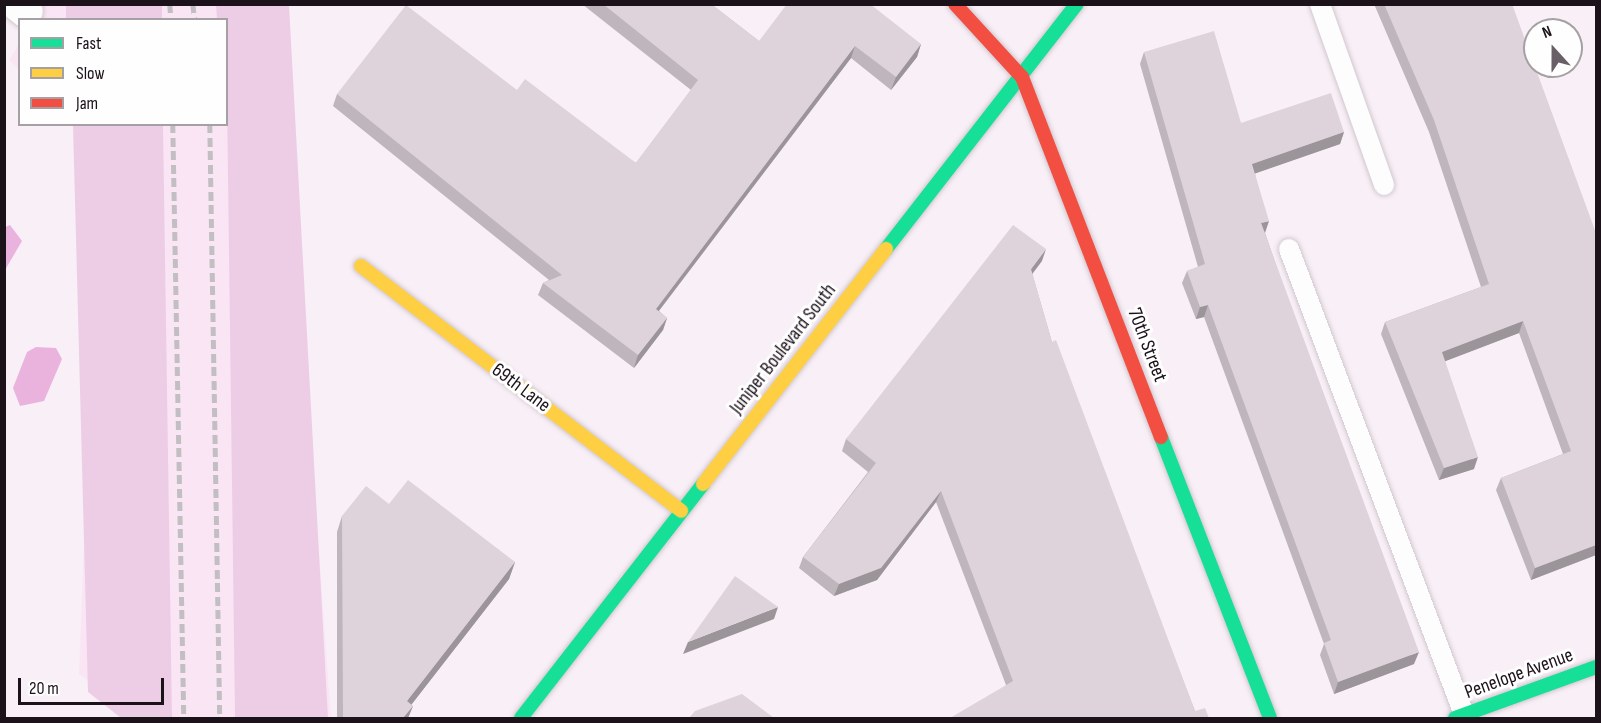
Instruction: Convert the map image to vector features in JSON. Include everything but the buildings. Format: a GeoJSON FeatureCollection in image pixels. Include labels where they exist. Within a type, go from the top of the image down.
{"type":"FeatureCollection","features":[{"type":"Feature","properties":{"kind":"street","name":"70th Street"},"geometry":{"type":"LineString","coordinates":[[955,4],[1022,77],[1270,718]]}},
{"type":"Feature","properties":{"kind":"street","name":"Juniper Boulevard South"},"geometry":{"type":"LineString","coordinates":[[520,718],[1077,4]]}},
{"type":"Feature","properties":{"kind":"street","name":"69th Lane"},"geometry":{"type":"LineString","coordinates":[[361,266],[681,511]]}},
{"type":"Feature","properties":{"kind":"street","name":"Penelope Avenue"},"geometry":{"type":"LineString","coordinates":[[1471,715],[1596,668]]}},
{"type":"Feature","properties":{"kind":"lane"},"geometry":{"type":"LineString","coordinates":[[1320,4],[1384,184]]}},
{"type":"Feature","properties":{"kind":"lane"},"geometry":{"type":"LineString","coordinates":[[1289,249],[1471,715]]}},
{"type":"Feature","properties":{"kind":"shaded area"},"geometry":{"type":"Polygon","coordinates":[[[39,5],[279,5],[331,718],[137,718],[79,674],[99,152],[73,126],[228,126],[228,18],[36,18],[39,5]]]}},
{"type":"Feature","properties":{"kind":"shaded area"},"geometry":{"type":"Polygon","coordinates":[[[66,5],[162,5],[162,18],[66,18],[66,5]]]}},
{"type":"Feature","properties":{"kind":"shaded area"},"geometry":{"type":"Polygon","coordinates":[[[216,5],[289,5],[328,718],[235,718],[228,18],[217,18],[216,5]]]}},
{"type":"Feature","properties":{"kind":"shaded area"},"geometry":{"type":"Polygon","coordinates":[[[18,46],[18,69],[9,60],[18,46]]]}},
{"type":"Feature","properties":{"kind":"shaded area"},"geometry":{"type":"Polygon","coordinates":[[[73,126],[163,126],[172,718],[121,718],[88,692],[73,126]]]}},
{"type":"Feature","properties":{"kind":"shaded area"},"geometry":{"type":"Polygon","coordinates":[[[10,225],[22,241],[5,270],[5,227],[10,225]]]}},
{"type":"Feature","properties":{"kind":"shaded area"},"geometry":{"type":"Polygon","coordinates":[[[36,347],[56,348],[62,359],[44,401],[20,406],[13,388],[27,352],[36,347]]]}},
{"type":"Feature","properties":{"kind":"railway"},"geometry":{"type":"LineString","coordinates":[[170,4],[171,18]]}},
{"type":"Feature","properties":{"kind":"railway"},"geometry":{"type":"LineString","coordinates":[[193,4],[195,18]]}},
{"type":"Feature","properties":{"kind":"railway"},"geometry":{"type":"LineString","coordinates":[[173,126],[184,718]]}},
{"type":"Feature","properties":{"kind":"railway"},"geometry":{"type":"LineString","coordinates":[[210,126],[220,718]]}},
{"type":"Feature","properties":{"kind":"traffic: fast"},"geometry":{"type":"LineString","coordinates":[[886,249],[1077,4]]}},
{"type":"Feature","properties":{"kind":"traffic: fast"},"geometry":{"type":"LineString","coordinates":[[1161,437],[1270,718]]}},
{"type":"Feature","properties":{"kind":"traffic: fast"},"geometry":{"type":"LineString","coordinates":[[521,718],[703,484]]}},
{"type":"Feature","properties":{"kind":"traffic: fast"},"geometry":{"type":"LineString","coordinates":[[1455,718],[1596,667]]}},
{"type":"Feature","properties":{"kind":"traffic: slow"},"geometry":{"type":"LineString","coordinates":[[703,484],[886,249]]}},
{"type":"Feature","properties":{"kind":"traffic: slow"},"geometry":{"type":"LineString","coordinates":[[361,266],[681,511]]}},
{"type":"Feature","properties":{"kind":"traffic: jam"},"geometry":{"type":"LineString","coordinates":[[955,4],[1022,77],[1161,437]]}}]}
